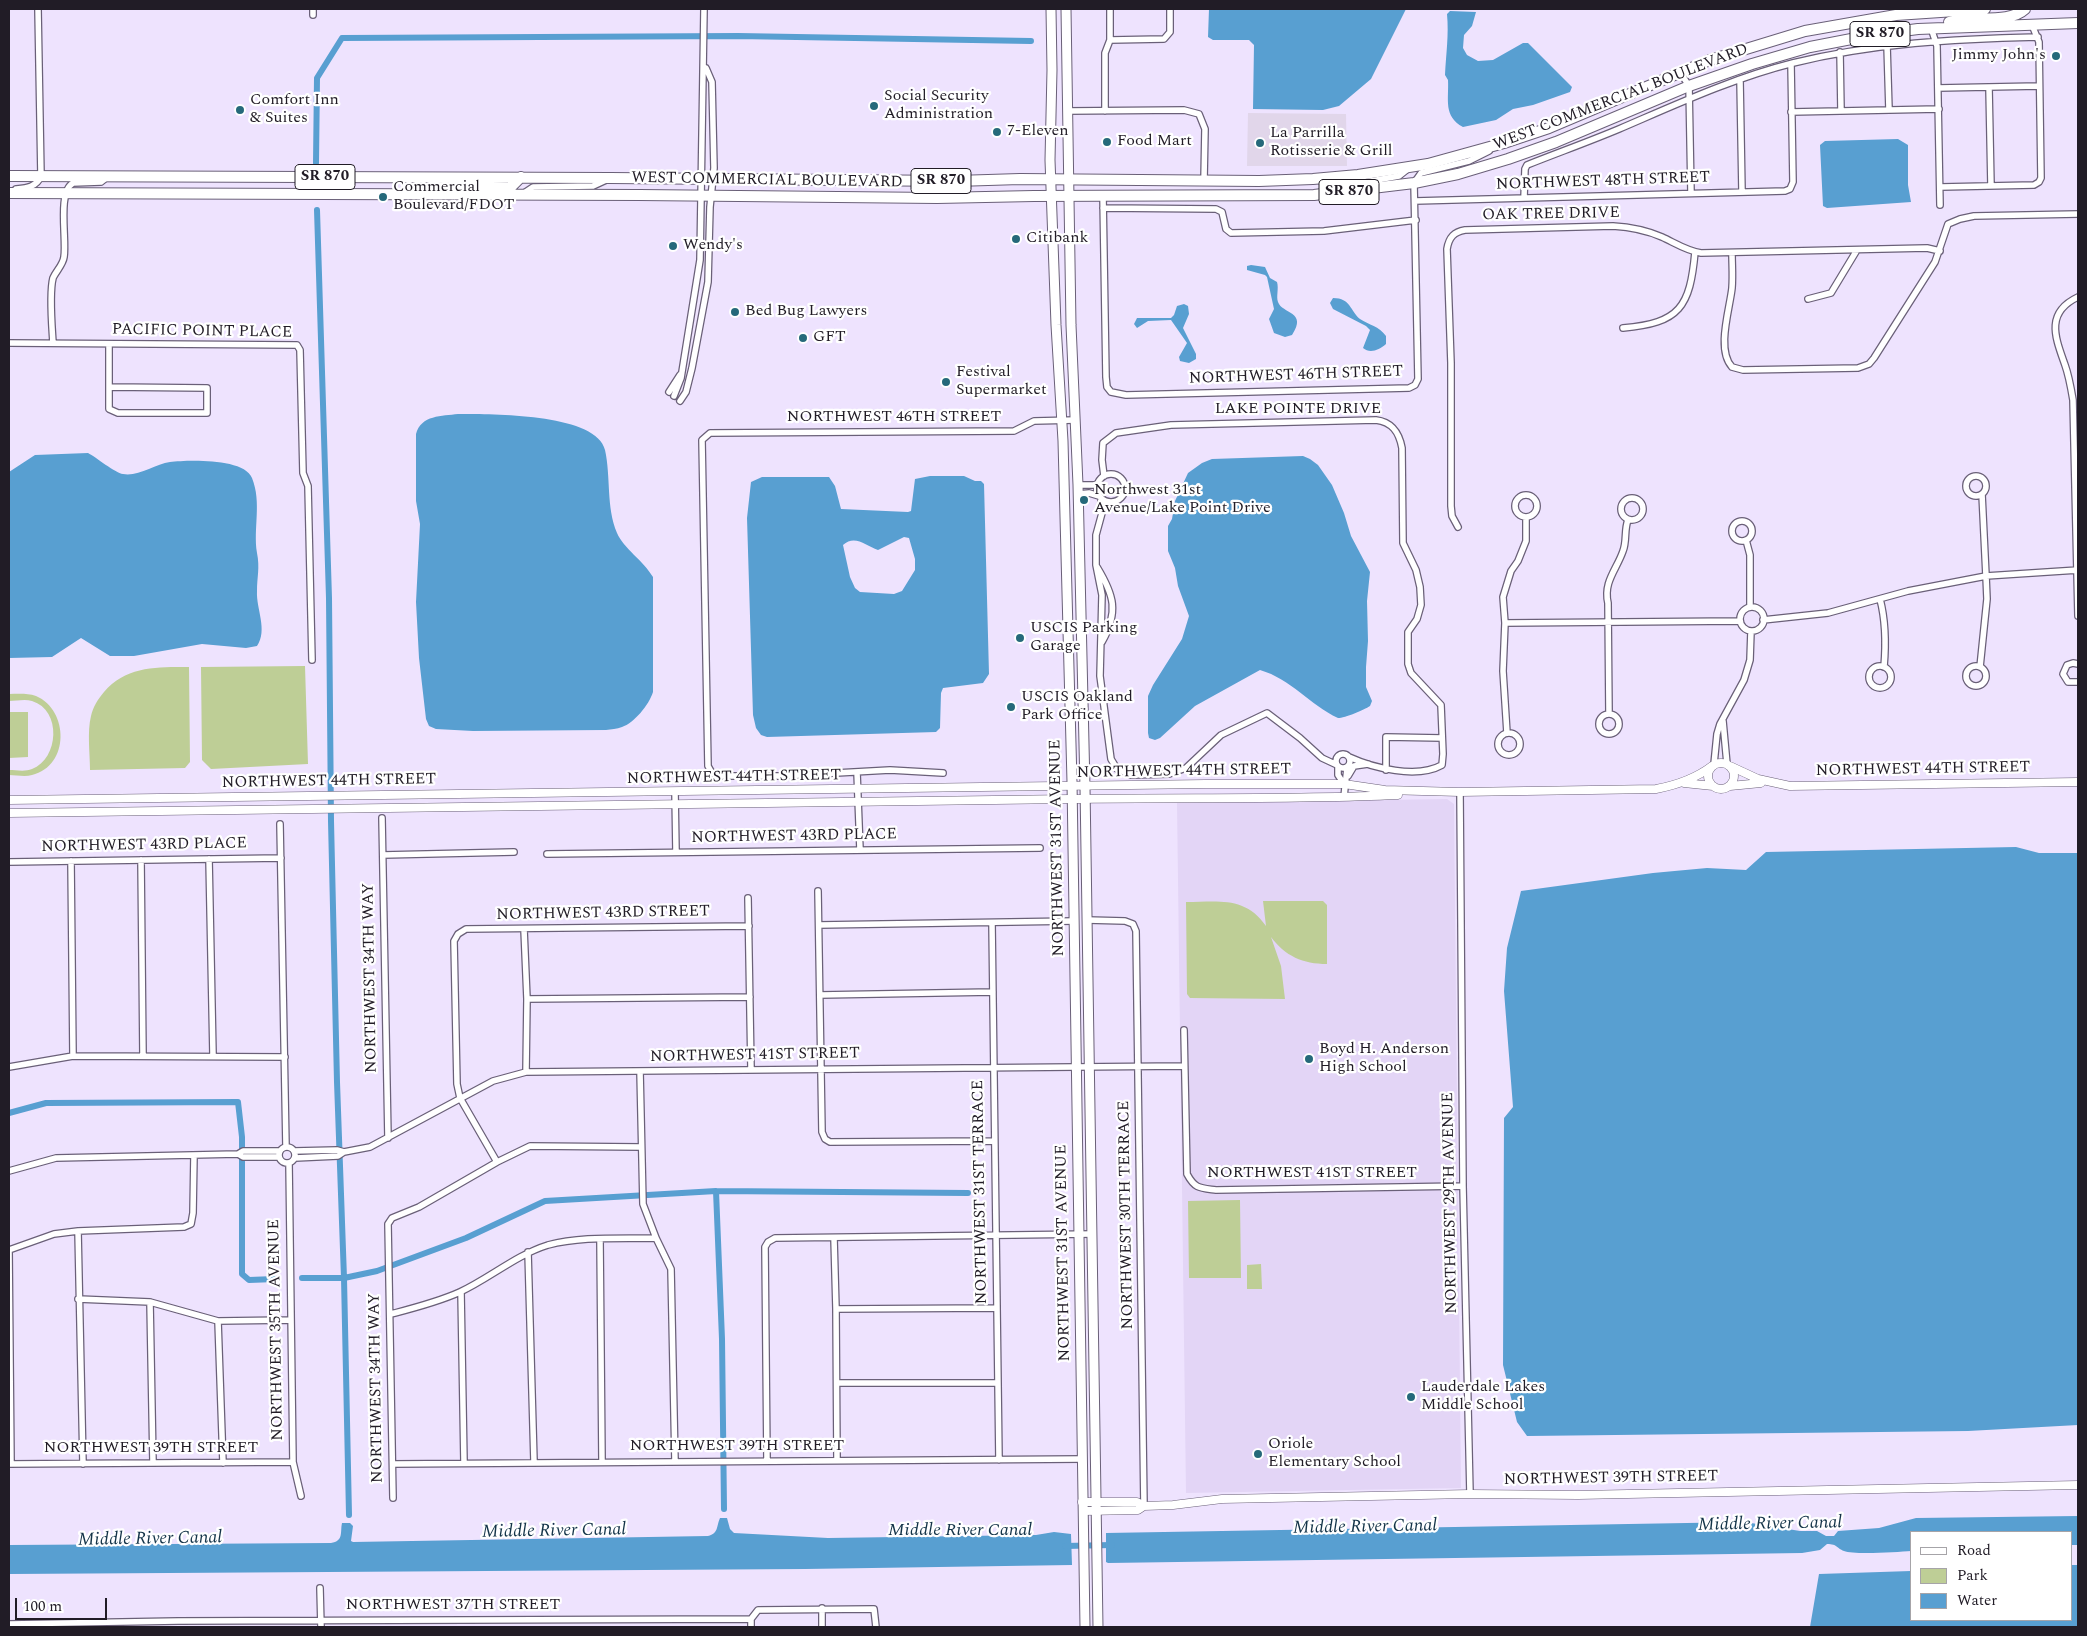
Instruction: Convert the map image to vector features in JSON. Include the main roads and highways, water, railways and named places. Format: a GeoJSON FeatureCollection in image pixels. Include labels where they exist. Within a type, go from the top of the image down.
{"type":"FeatureCollection","features":[{"type":"Feature","properties":{"kind":"highway","name":"WEST COMMERCIAL BOULEVARD"},"geometry":{"type":"LineString","coordinates":[[9,176],[521,177],[956,181],[1313,179],[1411,167],[1453,158],[1504,143],[1549,128],[1680,72],[1740,49],[1819,28],[1904,14],[1985,9]]}},
{"type":"Feature","properties":{"kind":"highway"},"geometry":{"type":"LineString","coordinates":[[1932,28],[1962,19],[2014,16],[2026,9]]}},
{"type":"Feature","properties":{"kind":"highway","name":"WEST COMMERCIAL BOULEVARD"},"geometry":{"type":"LineString","coordinates":[[9,192],[938,198],[1314,195],[1414,183],[1458,174],[1556,142],[1689,86],[1752,64],[1810,47],[1889,33],[1932,28],[2078,23]]}},
{"type":"Feature","properties":{"kind":"highway"},"geometry":{"type":"LineString","coordinates":[[411,195],[433,187],[510,188],[521,177]]}},
{"type":"Feature","properties":{"kind":"main road","name":"NORTHWEST 31ST AVENUE"},"geometry":{"type":"LineString","coordinates":[[1051,9],[1051,179],[1062,420],[1072,787],[1085,1627]]}},
{"type":"Feature","properties":{"kind":"main road","name":"NORTHWEST 31ST AVENUE"},"geometry":{"type":"LineString","coordinates":[[1066,9],[1069,196],[1085,787],[1098,1627]]}},
{"type":"Feature","properties":{"kind":"water"},"geometry":{"type":"Polygon","coordinates":[[[1209,9],[1406,9],[1371,79],[1339,106],[1323,110],[1253,109],[1254,45],[1249,40],[1213,40],[1208,37],[1209,9]]]}},
{"type":"Feature","properties":{"kind":"water"},"geometry":{"type":"Polygon","coordinates":[[[1450,11],[1476,12],[1472,26],[1464,35],[1463,48],[1467,55],[1478,61],[1493,60],[1523,43],[1528,43],[1572,87],[1570,92],[1533,105],[1513,109],[1496,120],[1463,127],[1457,123],[1452,118],[1448,107],[1448,80],[1445,75],[1448,37],[1447,14],[1450,11]]]}},
{"type":"Feature","properties":{"kind":"water"},"geometry":{"type":"Polygon","coordinates":[[[1898,139],[1908,145],[1908,185],[1911,202],[1827,208],[1823,206],[1820,145],[1825,141],[1898,139]]]}},
{"type":"Feature","properties":{"kind":"water"},"geometry":{"type":"Polygon","coordinates":[[[1247,266],[1265,267],[1270,278],[1277,282],[1277,297],[1280,306],[1296,317],[1296,327],[1292,335],[1285,337],[1274,333],[1269,319],[1274,309],[1267,277],[1247,270],[1247,266]]]}},
{"type":"Feature","properties":{"kind":"water"},"geometry":{"type":"Polygon","coordinates":[[[1333,298],[1343,300],[1360,319],[1380,330],[1386,336],[1386,344],[1375,350],[1369,351],[1363,348],[1370,330],[1366,326],[1333,309],[1330,303],[1333,298]]]}},
{"type":"Feature","properties":{"kind":"water"},"geometry":{"type":"Polygon","coordinates":[[[1184,304],[1188,306],[1189,314],[1183,328],[1196,354],[1196,359],[1189,363],[1180,361],[1179,357],[1187,343],[1171,320],[1148,321],[1137,328],[1134,324],[1137,318],[1171,318],[1177,306],[1184,304]]]}},
{"type":"Feature","properties":{"kind":"water"},"geometry":{"type":"Polygon","coordinates":[[[493,414],[563,422],[583,429],[598,438],[605,450],[611,513],[617,533],[624,544],[653,577],[653,692],[640,713],[627,725],[606,730],[473,731],[436,729],[429,726],[426,719],[419,658],[416,602],[420,524],[416,501],[416,434],[422,423],[427,420],[439,416],[493,414]]]}},
{"type":"Feature","properties":{"kind":"water"},"geometry":{"type":"Polygon","coordinates":[[[88,453],[115,471],[123,474],[135,474],[164,463],[189,461],[227,464],[247,471],[255,487],[257,506],[257,598],[262,633],[257,646],[246,648],[202,644],[134,656],[110,656],[81,638],[52,657],[9,658],[9,472],[35,455],[88,453]]]}},
{"type":"Feature","properties":{"kind":"water"},"geometry":{"type":"Polygon","coordinates":[[[1303,456],[1318,465],[1332,485],[1351,536],[1370,572],[1367,601],[1366,687],[1372,701],[1370,706],[1354,714],[1338,718],[1328,713],[1281,679],[1260,670],[1195,706],[1160,738],[1155,740],[1149,738],[1148,696],[1182,639],[1189,616],[1168,551],[1168,526],[1172,519],[1175,501],[1188,473],[1202,463],[1212,459],[1303,456]]]}},
{"type":"Feature","properties":{"kind":"water"},"geometry":{"type":"Polygon","coordinates":[[[930,476],[964,476],[975,481],[981,481],[984,484],[989,674],[983,683],[943,688],[941,693],[940,728],[936,732],[767,737],[761,735],[756,728],[753,715],[747,518],[751,482],[762,477],[829,477],[835,486],[841,509],[908,512],[911,511],[915,479],[930,476]],[[904,537],[878,550],[856,541],[847,542],[843,545],[850,577],[855,588],[860,592],[894,594],[902,591],[915,570],[915,559],[909,538],[904,537]]]}},
{"type":"Feature","properties":{"kind":"water"},"geometry":{"type":"Polygon","coordinates":[[[2016,847],[2039,853],[2078,853],[2078,1425],[1968,1431],[1527,1436],[1517,1422],[1503,1365],[1504,1118],[1513,1107],[1504,991],[1507,948],[1521,891],[1653,873],[1707,868],[1746,870],[1766,852],[2016,847]]]}},
{"type":"Feature","properties":{"kind":"water"},"geometry":{"type":"Polygon","coordinates":[[[2078,1516],[2078,1545],[2072,1545],[2072,1531],[1910,1531],[1910,1551],[1866,1553],[1849,1552],[1841,1550],[1837,1546],[1827,1544],[1820,1550],[1802,1553],[1106,1562],[1106,1533],[1745,1522],[1800,1531],[1817,1531],[1826,1536],[1834,1536],[1838,1531],[1879,1528],[1916,1518],[2078,1516]]]}},
{"type":"Feature","properties":{"kind":"water"},"geometry":{"type":"Polygon","coordinates":[[[720,1518],[727,1518],[730,1529],[734,1533],[828,1538],[1036,1535],[1054,1532],[1071,1534],[1072,1565],[805,1569],[9,1574],[9,1545],[331,1543],[340,1538],[342,1523],[350,1523],[353,1526],[351,1541],[353,1542],[708,1536],[716,1531],[720,1518]]]}},
{"type":"Feature","properties":{"kind":"water"},"geometry":{"type":"Polygon","coordinates":[[[2072,1565],[2078,1565],[2078,1627],[1810,1627],[1819,1574],[1910,1571],[1910,1621],[2072,1621],[2072,1565]]]}},
{"type":"Feature","properties":{"kind":"waterway"},"geometry":{"type":"LineString","coordinates":[[316,163],[317,78],[342,38],[738,36],[1031,41]]}},
{"type":"Feature","properties":{"kind":"waterway"},"geometry":{"type":"LineString","coordinates":[[317,210],[329,598],[331,821],[349,1515]]}},
{"type":"Feature","properties":{"kind":"waterway"},"geometry":{"type":"LineString","coordinates":[[9,1113],[46,1103],[238,1102],[242,1137],[242,1274],[249,1280],[275,1279]]}},
{"type":"Feature","properties":{"kind":"waterway"},"geometry":{"type":"LineString","coordinates":[[716,1191],[968,1193]]}},
{"type":"Feature","properties":{"kind":"waterway"},"geometry":{"type":"LineString","coordinates":[[302,1278],[344,1278],[377,1271],[466,1238],[545,1201],[716,1191],[722,1339],[724,1509]]}},
{"type":"Feature","properties":{"kind":"waterway","name":"Middle River Canal"},"geometry":{"type":"LineString","coordinates":[[1065,1546],[1112,1545]]}},
{"type":"Feature","properties":{"kind":"place","name":"Jimmy John's"},"geometry":{"type":"Point","coordinates":[2056,56]}},
{"type":"Feature","properties":{"kind":"place","name":"Social Security Administration"},"geometry":{"type":"Point","coordinates":[874,106]}},
{"type":"Feature","properties":{"kind":"place","name":"Comfort Inn & Suites"},"geometry":{"type":"Point","coordinates":[240,110]}},
{"type":"Feature","properties":{"kind":"place","name":"7-Eleven"},"geometry":{"type":"Point","coordinates":[997,132]}},
{"type":"Feature","properties":{"kind":"place","name":"Food Mart"},"geometry":{"type":"Point","coordinates":[1107,142]}},
{"type":"Feature","properties":{"kind":"place","name":"La Parrilla Rotisserie & Grill"},"geometry":{"type":"Point","coordinates":[1260,143]}},
{"type":"Feature","properties":{"kind":"place","name":"Commercial Boulevard/FDOT"},"geometry":{"type":"Point","coordinates":[383,197]}},
{"type":"Feature","properties":{"kind":"place","name":"Citibank"},"geometry":{"type":"Point","coordinates":[1016,239]}},
{"type":"Feature","properties":{"kind":"place","name":"Wendy's"},"geometry":{"type":"Point","coordinates":[673,246]}},
{"type":"Feature","properties":{"kind":"place","name":"Bed Bug Lawyers"},"geometry":{"type":"Point","coordinates":[735,312]}},
{"type":"Feature","properties":{"kind":"place","name":"GFT"},"geometry":{"type":"Point","coordinates":[803,338]}},
{"type":"Feature","properties":{"kind":"place","name":"Festival Supermarket"},"geometry":{"type":"Point","coordinates":[946,382]}},
{"type":"Feature","properties":{"kind":"place","name":"Northwest 31st Avenue/Lake Point Drive"},"geometry":{"type":"Point","coordinates":[1084,500]}},
{"type":"Feature","properties":{"kind":"place","name":"USCIS Parking Garage"},"geometry":{"type":"Point","coordinates":[1020,638]}},
{"type":"Feature","properties":{"kind":"place","name":"USCIS Oakland Park Office"},"geometry":{"type":"Point","coordinates":[1011,707]}},
{"type":"Feature","properties":{"kind":"place","name":"Boyd H. Anderson High School"},"geometry":{"type":"Point","coordinates":[1309,1059]}},
{"type":"Feature","properties":{"kind":"place","name":"Lauderdale Lakes Middle School"},"geometry":{"type":"Point","coordinates":[1411,1397]}},
{"type":"Feature","properties":{"kind":"place","name":"Oriole Elementary School"},"geometry":{"type":"Point","coordinates":[1258,1454]}}]}
